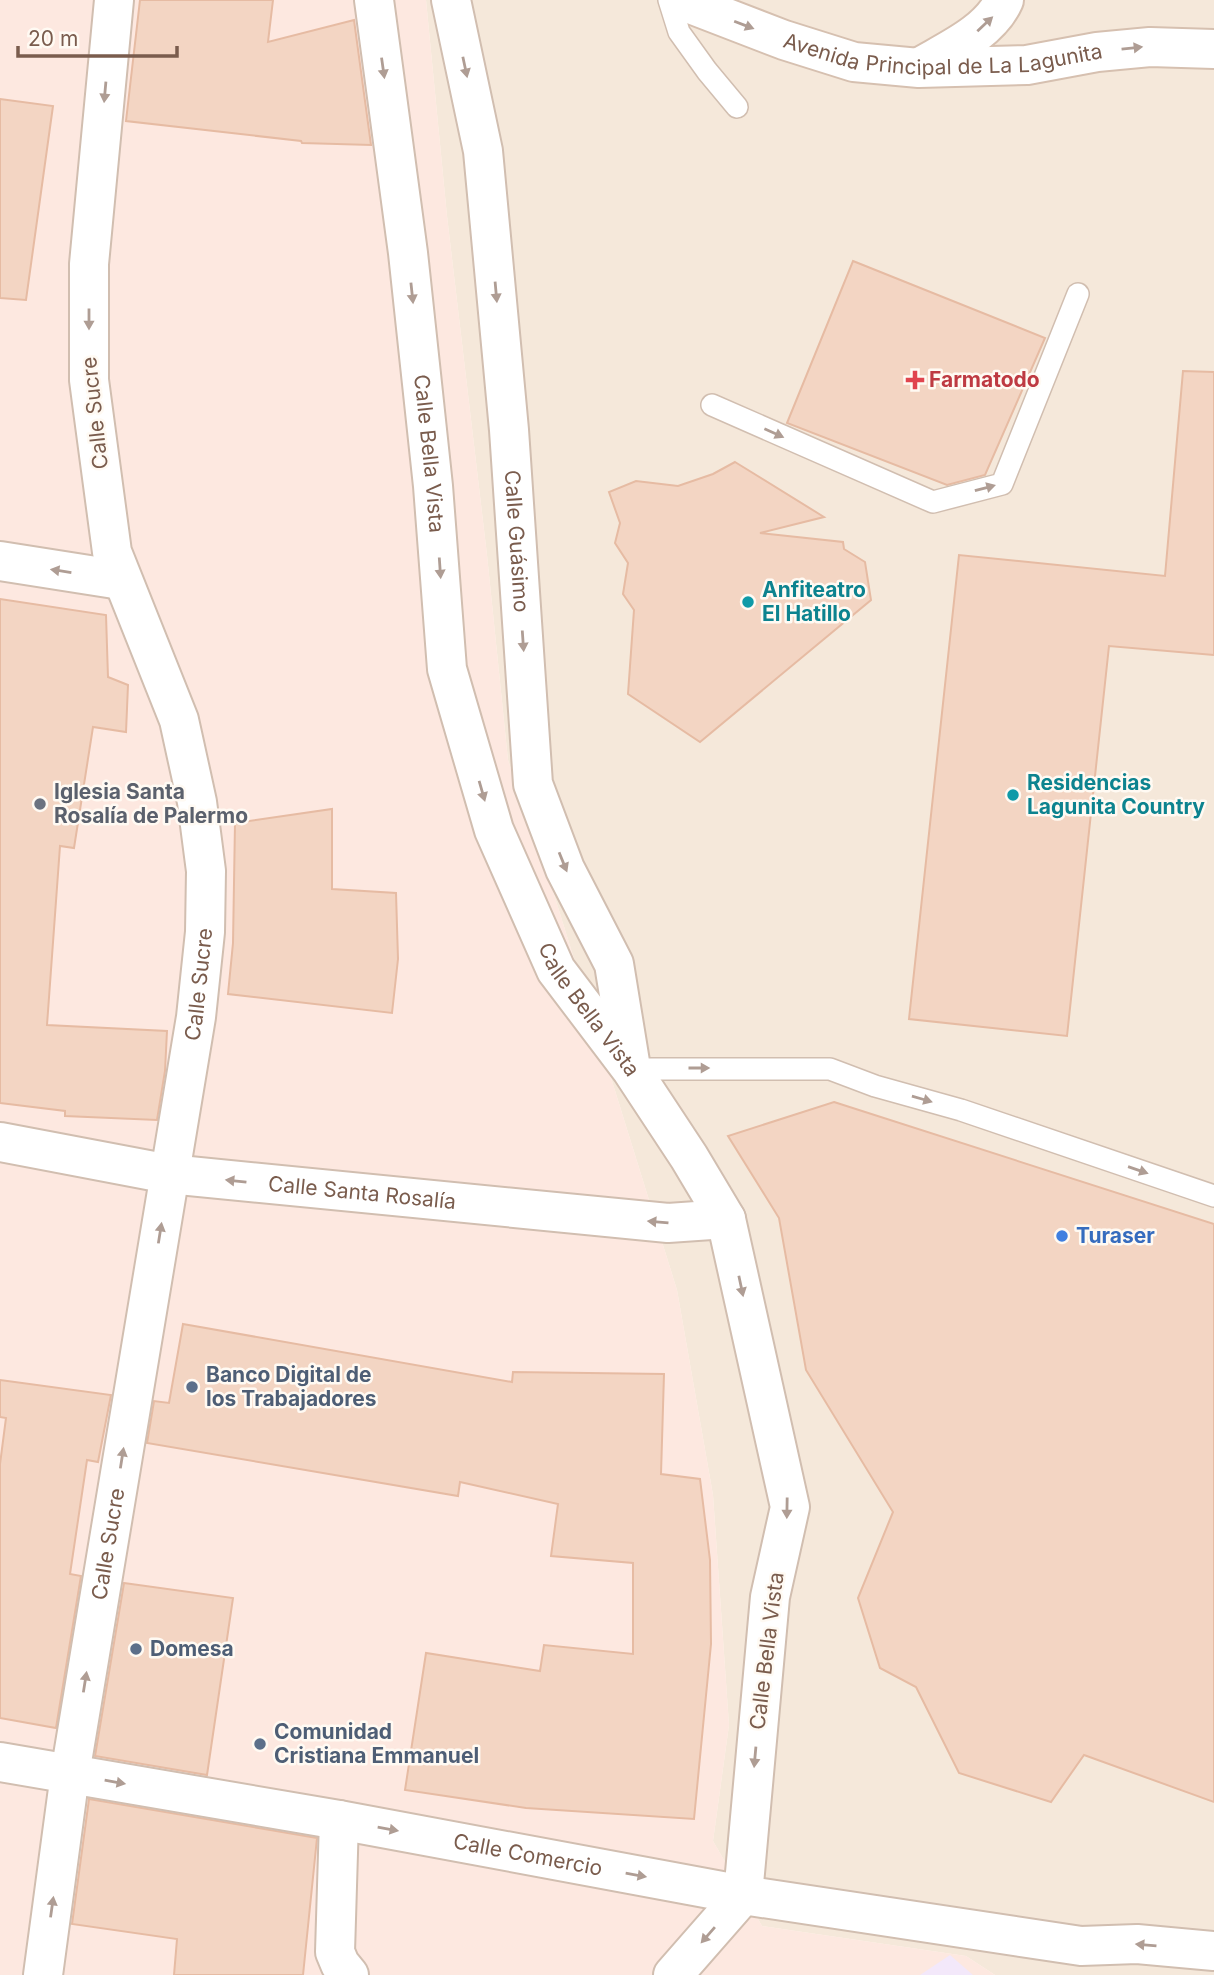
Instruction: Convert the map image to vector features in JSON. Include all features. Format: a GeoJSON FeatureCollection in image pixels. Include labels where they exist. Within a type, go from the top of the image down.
{"type":"FeatureCollection","features":[{"type":"Feature","properties":{"kind":"street","name":"Calle Sucre"},"geometry":{"type":"LineString","coordinates":[[43,1975],[70,1774],[196,1017],[205,932],[206,871],[197,802],[179,720],[112,552],[89,380],[89,264],[114,0]]}},
{"type":"Feature","properties":{"kind":"street","name":"Calle Bella Vista"},"geometry":{"type":"LineString","coordinates":[[374,0],[399,180],[426,417],[447,669],[494,830],[556,970],[631,1069],[726,1219],[790,1507],[770,1597],[743,1895]]}},
{"type":"Feature","properties":{"kind":"street","name":"Calle Guásimo"},"geometry":{"type":"LineString","coordinates":[[451,0],[483,151],[509,430],[533,784],[565,869],[614,964],[631,1069]]}},
{"type":"Feature","properties":{"kind":"street","name":"Avenida Principal de La Lagunita"},"geometry":{"type":"LineString","coordinates":[[680,0],[784,40],[854,62],[919,68],[1027,65],[1097,52],[1150,47],[1214,49]]}},
{"type":"Feature","properties":{"kind":"street"},"geometry":{"type":"LineString","coordinates":[[919,68],[969,38],[999,10],[1004,0]]}},
{"type":"Feature","properties":{"kind":"street"},"geometry":{"type":"LineString","coordinates":[[0,561],[121,580]]}},
{"type":"Feature","properties":{"kind":"street","name":"Calle Santa Rosalía"},"geometry":{"type":"LineString","coordinates":[[0,1142],[169,1174],[668,1223],[726,1219]]}},
{"type":"Feature","properties":{"kind":"street","name":"Calle Comercio"},"geometry":{"type":"LineString","coordinates":[[0,1762],[340,1820],[743,1895],[1081,1946],[1137,1944],[1214,1951]]}},
{"type":"Feature","properties":{"kind":"street"},"geometry":{"type":"LineString","coordinates":[[340,1820],[335,1952],[340,1965],[349,1975]]}},
{"type":"Feature","properties":{"kind":"street"},"geometry":{"type":"LineString","coordinates":[[673,1975],[743,1895]]}},
{"type":"Feature","properties":{"kind":"street"},"geometry":{"type":"LineString","coordinates":[[1057,1942],[1088,1975]]}},
{"type":"Feature","properties":{"kind":"lane"},"geometry":{"type":"LineString","coordinates":[[669,0],[679,32],[737,107]]}},
{"type":"Feature","properties":{"kind":"lane"},"geometry":{"type":"LineString","coordinates":[[712,405],[933,502],[1002,484],[1078,293]]}},
{"type":"Feature","properties":{"kind":"lane"},"geometry":{"type":"LineString","coordinates":[[631,1069],[830,1069],[875,1086],[961,1110],[1214,1196]]}},
{"type":"Feature","properties":{"kind":"shaded area"},"geometry":{"type":"Polygon","coordinates":[[[0,0],[426,0],[447,216],[508,760],[552,888],[677,1290],[713,1495],[729,1725],[713,1841],[762,1926],[966,1956],[995,1975],[0,1975],[0,0]]]}},
{"type":"Feature","properties":{"kind":"shaded area"},"geometry":{"type":"Polygon","coordinates":[[[426,0],[1214,0],[1214,1975],[995,1975],[966,1956],[762,1926],[713,1841],[729,1725],[713,1495],[677,1290],[552,888],[508,760],[447,216],[426,0]]]}},
{"type":"Feature","properties":{"kind":"shaded area"},"geometry":{"type":"Polygon","coordinates":[[[950,1955],[973,1975],[920,1975],[950,1955]]]}},
{"type":"Feature","properties":{"kind":"building"},"geometry":{"type":"Polygon","coordinates":[[[140,0],[273,0],[268,42],[354,20],[371,145],[302,143],[126,121],[140,0]]]}},
{"type":"Feature","properties":{"kind":"building"},"geometry":{"type":"Polygon","coordinates":[[[0,99],[53,106],[26,300],[0,298],[0,99]]]}},
{"type":"Feature","properties":{"kind":"building","name":"Farmatodo"},"geometry":{"type":"Polygon","coordinates":[[[853,261],[1045,338],[985,475],[947,485],[787,423],[853,261]]]}},
{"type":"Feature","properties":{"kind":"building","name":"Residencias Lagunita Country"},"geometry":{"type":"Polygon","coordinates":[[[1183,371],[1214,372],[1214,655],[1109,646],[1067,1036],[909,1019],[959,555],[1165,576],[1183,371]]]}},
{"type":"Feature","properties":{"kind":"building","name":"Anfiteatro El Hatillo"},"geometry":{"type":"Polygon","coordinates":[[[735,462],[824,517],[760,533],[843,542],[844,549],[865,562],[871,600],[700,742],[628,694],[634,610],[623,594],[628,563],[615,543],[620,523],[609,492],[636,481],[678,486],[713,474],[735,462]]]}},
{"type":"Feature","properties":{"kind":"building"},"geometry":{"type":"Polygon","coordinates":[[[0,599],[106,615],[108,677],[128,685],[126,732],[93,727],[74,848],[60,846],[47,1025],[167,1031],[165,1071],[157,1120],[65,1116],[65,1111],[0,1103],[0,599]]]}},
{"type":"Feature","properties":{"kind":"building"},"geometry":{"type":"Polygon","coordinates":[[[332,809],[332,889],[396,893],[398,959],[392,1013],[228,994],[233,943],[235,823],[332,809]]]}},
{"type":"Feature","properties":{"kind":"building"},"geometry":{"type":"Polygon","coordinates":[[[834,1102],[1214,1224],[1214,1802],[1084,1755],[1051,1802],[959,1773],[916,1687],[880,1668],[858,1598],[893,1512],[806,1370],[779,1218],[728,1136],[834,1102]]]}},
{"type":"Feature","properties":{"kind":"building"},"geometry":{"type":"Polygon","coordinates":[[[183,1324],[512,1382],[513,1372],[664,1374],[661,1474],[700,1479],[710,1560],[711,1644],[694,1819],[526,1808],[405,1790],[426,1653],[540,1671],[544,1645],[633,1654],[633,1563],[551,1556],[558,1504],[460,1482],[458,1496],[147,1443],[154,1401],[169,1403],[183,1324]]]}},
{"type":"Feature","properties":{"kind":"building"},"geometry":{"type":"Polygon","coordinates":[[[0,1380],[111,1395],[98,1462],[87,1460],[70,1574],[81,1576],[56,1728],[0,1718],[0,1464],[6,1418],[0,1417],[0,1380]]]}},
{"type":"Feature","properties":{"kind":"building"},"geometry":{"type":"Polygon","coordinates":[[[124,1583],[233,1598],[207,1775],[95,1756],[124,1583]]]}},
{"type":"Feature","properties":{"kind":"building"},"geometry":{"type":"Polygon","coordinates":[[[89,1799],[317,1838],[303,1975],[174,1975],[177,1939],[72,1924],[89,1799]]]}},
{"type":"Feature","properties":{"kind":"place","name":"Farmatodo"},"geometry":{"type":"Point","coordinates":[915,380]}},
{"type":"Feature","properties":{"kind":"place","name":"Anfiteatro El Hatillo"},"geometry":{"type":"Point","coordinates":[748,602]}},
{"type":"Feature","properties":{"kind":"place","name":"Residencias Lagunita Country"},"geometry":{"type":"Point","coordinates":[1013,795]}},
{"type":"Feature","properties":{"kind":"place","name":"Iglesia Santa Rosalía de Palermo"},"geometry":{"type":"Point","coordinates":[40,804]}},
{"type":"Feature","properties":{"kind":"place","name":"Turaser"},"geometry":{"type":"Point","coordinates":[1062,1236]}},
{"type":"Feature","properties":{"kind":"place","name":"Banco Digital de los Trabajadores"},"geometry":{"type":"Point","coordinates":[192,1387]}},
{"type":"Feature","properties":{"kind":"place","name":"Domesa"},"geometry":{"type":"Point","coordinates":[136,1649]}},
{"type":"Feature","properties":{"kind":"place","name":"Comunidad Cristiana Emmanuel"},"geometry":{"type":"Point","coordinates":[260,1744]}}]}
